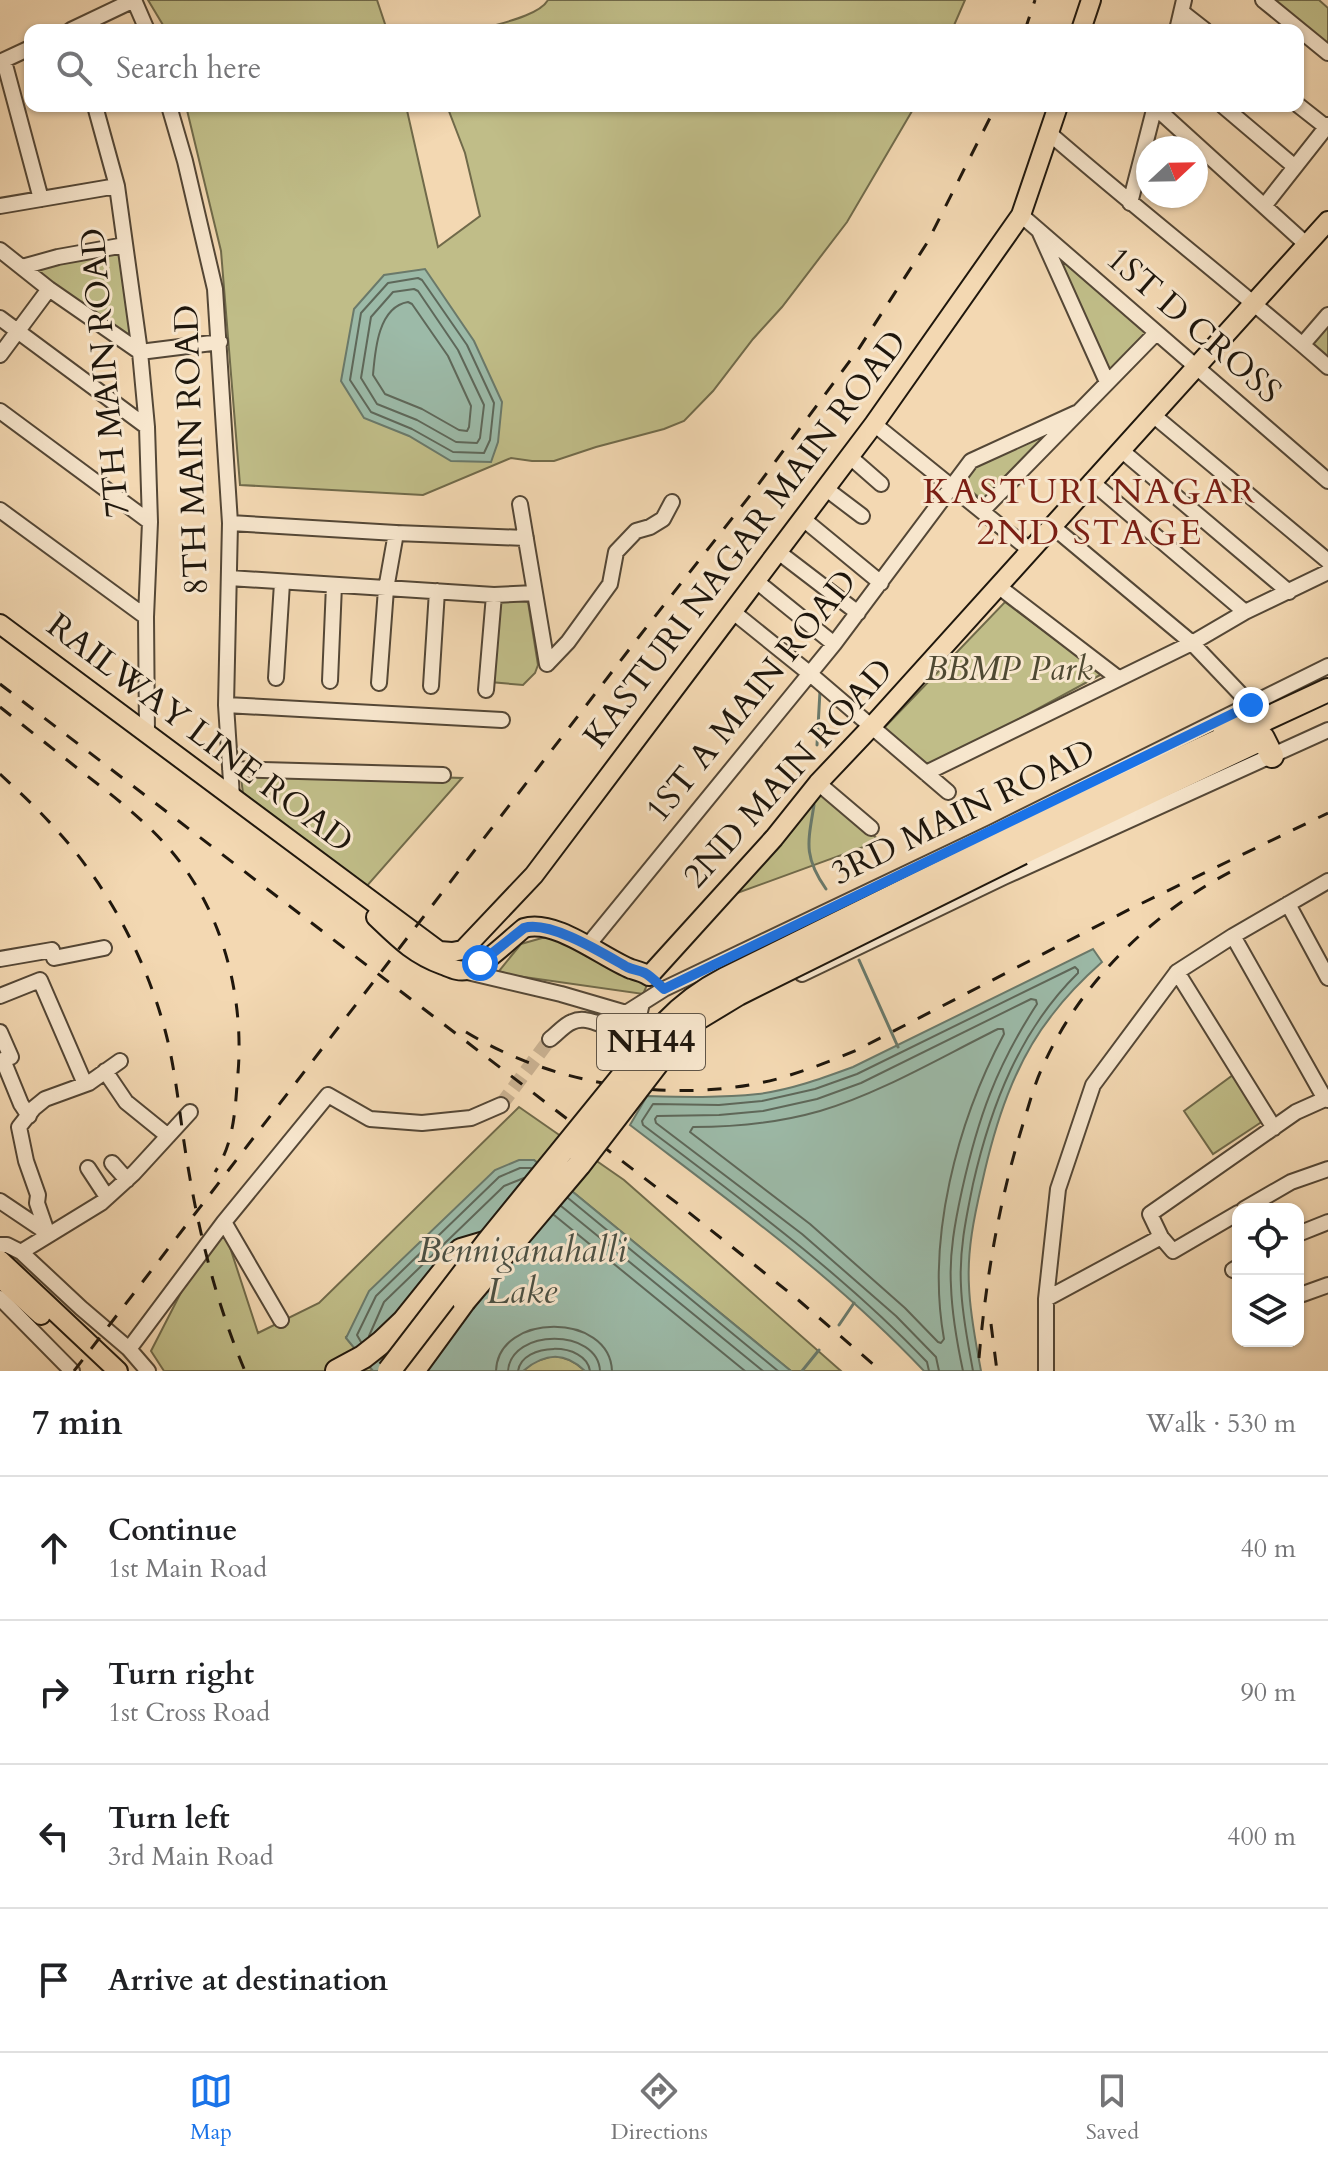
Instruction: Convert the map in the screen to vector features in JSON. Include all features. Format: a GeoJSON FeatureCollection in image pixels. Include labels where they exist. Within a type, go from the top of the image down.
{"type":"FeatureCollection","features":[{"type":"Feature","properties":{"kind":"highway","name":"NH44"},"geometry":{"type":"LineString","coordinates":[[1212,764],[1328,690]]}},
{"type":"Feature","properties":{"kind":"highway"},"geometry":{"type":"LineString","coordinates":[[1212,764],[1203,740],[1237,724],[1251,705]]}},
{"type":"Feature","properties":{"kind":"highway","name":"NH44"},"geometry":{"type":"LineString","coordinates":[[389,1371],[488,1242],[666,1023],[701,992],[1018,844],[1212,764],[1268,747],[1328,707]]}},
{"type":"Feature","properties":{"kind":"highway","name":"NH44"},"geometry":{"type":"LineString","coordinates":[[413,1371],[464,1301],[579,1165],[669,1047],[695,1020],[1018,844]]}},
{"type":"Feature","properties":{"kind":"highway"},"geometry":{"type":"LineString","coordinates":[[337,1371],[363,1357],[404,1321],[461,1250],[488,1242]]}},
{"type":"Feature","properties":{"kind":"main road"},"geometry":{"type":"LineString","coordinates":[[1083,24],[1091,0]]}},
{"type":"Feature","properties":{"kind":"main road","name":"KASTURI NAGAR MAIN ROAD"},"geometry":{"type":"LineString","coordinates":[[452,952],[463,950],[534,875],[874,424],[1021,215],[1056,112]]}},
{"type":"Feature","properties":{"kind":"main road","name":"2ND MAIN ROAD"},"geometry":{"type":"LineString","coordinates":[[645,973],[774,838],[818,783],[1328,221]]}},
{"type":"Feature","properties":{"kind":"main road","name":"RAILWAY LINE ROAD"},"geometry":{"type":"LineString","coordinates":[[0,624],[439,951],[452,952]]}},
{"type":"Feature","properties":{"kind":"main road","name":"RAILWAY LINE ROAD"},"geometry":{"type":"LineString","coordinates":[[363,894],[372,914],[410,950],[463,971]]}},
{"type":"Feature","properties":{"kind":"main road"},"geometry":{"type":"LineString","coordinates":[[463,971],[480,963],[530,926],[590,945],[645,973]]}},
{"type":"Feature","properties":{"kind":"main road"},"geometry":{"type":"LineString","coordinates":[[0,1260],[118,1371]]}},
{"type":"Feature","properties":{"kind":"main road"},"geometry":{"type":"LineString","coordinates":[[0,1278],[102,1371]]}},
{"type":"Feature","properties":{"kind":"street"},"geometry":{"type":"LineString","coordinates":[[84,24],[134,0],[144,24]]}},
{"type":"Feature","properties":{"kind":"street"},"geometry":{"type":"LineString","coordinates":[[1263,0],[1292,24]]}},
{"type":"Feature","properties":{"kind":"street"},"geometry":{"type":"LineString","coordinates":[[1183,6],[1200,24]]}},
{"type":"Feature","properties":{"kind":"street"},"geometry":{"type":"LineString","coordinates":[[1304,33],[1328,53]]}},
{"type":"Feature","properties":{"kind":"street"},"geometry":{"type":"LineString","coordinates":[[24,51],[2,61],[41,199]]}},
{"type":"Feature","properties":{"kind":"street"},"geometry":{"type":"LineString","coordinates":[[1265,205],[1327,126],[1304,109]]}},
{"type":"Feature","properties":{"kind":"street","name":"7TH MAIN ROAD"},"geometry":{"type":"LineString","coordinates":[[97,112],[117,186],[147,427],[150,522],[146,617],[147,734]]}},
{"type":"Feature","properties":{"kind":"street","name":"8TH MAIN ROAD"},"geometry":{"type":"LineString","coordinates":[[171,112],[215,289],[220,342],[230,523],[226,705],[232,797]]}},
{"type":"Feature","properties":{"kind":"street"},"geometry":{"type":"LineString","coordinates":[[1130,203],[1153,112]]}},
{"type":"Feature","properties":{"kind":"street"},"geometry":{"type":"LineString","coordinates":[[1162,112],[1307,245]]}},
{"type":"Feature","properties":{"kind":"street"},"geometry":{"type":"LineString","coordinates":[[1230,112],[1295,167]]}},
{"type":"Feature","properties":{"kind":"street"},"geometry":{"type":"LineString","coordinates":[[1049,133],[1328,367]]}},
{"type":"Feature","properties":{"kind":"street"},"geometry":{"type":"LineString","coordinates":[[0,206],[117,186]]}},
{"type":"Feature","properties":{"kind":"street","name":"1ST D CROSS"},"geometry":{"type":"LineString","coordinates":[[1021,215],[1328,481]]}},
{"type":"Feature","properties":{"kind":"street"},"geometry":{"type":"LineString","coordinates":[[1038,229],[1107,382]]}},
{"type":"Feature","properties":{"kind":"street"},"geometry":{"type":"LineString","coordinates":[[22,267],[125,245]]}},
{"type":"Feature","properties":{"kind":"street"},"geometry":{"type":"LineString","coordinates":[[0,250],[49,289],[140,352],[220,342]]}},
{"type":"Feature","properties":{"kind":"street"},"geometry":{"type":"LineString","coordinates":[[0,355],[49,289]]}},
{"type":"Feature","properties":{"kind":"street"},"geometry":{"type":"LineString","coordinates":[[1303,344],[1328,315]]}},
{"type":"Feature","properties":{"kind":"street"},"geometry":{"type":"LineString","coordinates":[[0,318],[147,427]]}},
{"type":"Feature","properties":{"kind":"street"},"geometry":{"type":"LineString","coordinates":[[982,511],[1156,333]]}},
{"type":"Feature","properties":{"kind":"street"},"geometry":{"type":"LineString","coordinates":[[0,411],[150,522]]}},
{"type":"Feature","properties":{"kind":"street","name":"1ST A MAIN ROAD"},"geometry":{"type":"LineString","coordinates":[[593,939],[834,644],[971,461],[1076,413]]}},
{"type":"Feature","properties":{"kind":"street"},"geometry":{"type":"LineString","coordinates":[[1153,415],[1328,561]]}},
{"type":"Feature","properties":{"kind":"street"},"geometry":{"type":"LineString","coordinates":[[874,424],[1031,551]]}},
{"type":"Feature","properties":{"kind":"street"},"geometry":{"type":"LineString","coordinates":[[1121,450],[1289,592]]}},
{"type":"Feature","properties":{"kind":"street"},"geometry":{"type":"LineString","coordinates":[[849,456],[881,484]]}},
{"type":"Feature","properties":{"kind":"street"},"geometry":{"type":"LineString","coordinates":[[1092,482],[1245,612]]}},
{"type":"Feature","properties":{"kind":"street"},"geometry":{"type":"LineString","coordinates":[[825,488],[862,516]]}},
{"type":"Feature","properties":{"kind":"street"},"geometry":{"type":"LineString","coordinates":[[520,504],[547,664],[568,642],[610,584],[616,552],[636,531],[663,519],[672,502]]}},
{"type":"Feature","properties":{"kind":"street"},"geometry":{"type":"LineString","coordinates":[[0,510],[146,617]]}},
{"type":"Feature","properties":{"kind":"street"},"geometry":{"type":"LineString","coordinates":[[802,518],[881,583]]}},
{"type":"Feature","properties":{"kind":"street"},"geometry":{"type":"LineString","coordinates":[[230,523],[526,538]]}},
{"type":"Feature","properties":{"kind":"street"},"geometry":{"type":"LineString","coordinates":[[1052,526],[1192,643],[1251,705]]}},
{"type":"Feature","properties":{"kind":"street"},"geometry":{"type":"LineString","coordinates":[[379,683],[386,589],[396,533]]}},
{"type":"Feature","properties":{"kind":"street"},"geometry":{"type":"LineString","coordinates":[[777,551],[858,613]]}},
{"type":"Feature","properties":{"kind":"street"},"geometry":{"type":"LineString","coordinates":[[926,773],[1192,643],[1245,612],[1328,572]]}},
{"type":"Feature","properties":{"kind":"street"},"geometry":{"type":"LineString","coordinates":[[229,578],[494,595],[535,593]]}},
{"type":"Feature","properties":{"kind":"street"},"geometry":{"type":"LineString","coordinates":[[755,580],[834,644]]}},
{"type":"Feature","properties":{"kind":"street"},"geometry":{"type":"LineString","coordinates":[[276,678],[282,583]]}},
{"type":"Feature","properties":{"kind":"street"},"geometry":{"type":"LineString","coordinates":[[330,681],[334,585]]}},
{"type":"Feature","properties":{"kind":"street"},"geometry":{"type":"LineString","coordinates":[[998,586],[1118,678]]}},
{"type":"Feature","properties":{"kind":"street"},"geometry":{"type":"LineString","coordinates":[[431,686],[437,591]]}},
{"type":"Feature","properties":{"kind":"street"},"geometry":{"type":"LineString","coordinates":[[486,690],[494,595]]}},
{"type":"Feature","properties":{"kind":"street"},"geometry":{"type":"LineString","coordinates":[[732,611],[948,792]]}},
{"type":"Feature","properties":{"kind":"street","name":"3RD MAIN ROAD"},"geometry":{"type":"LineString","coordinates":[[550,1039],[574,1020],[587,1020],[609,1028],[619,1025],[626,1013],[664,989],[1328,666]]}},
{"type":"Feature","properties":{"kind":"street"},"geometry":{"type":"LineString","coordinates":[[226,705],[502,720]]}},
{"type":"Feature","properties":{"kind":"street"},"geometry":{"type":"LineString","coordinates":[[1268,747],[1328,730]]}},
{"type":"Feature","properties":{"kind":"street"},"geometry":{"type":"LineString","coordinates":[[642,1003],[639,1034],[672,1052],[699,1026],[732,1008],[1004,877],[1212,764]]}},
{"type":"Feature","properties":{"kind":"street"},"geometry":{"type":"LineString","coordinates":[[230,769],[443,775]]}},
{"type":"Feature","properties":{"kind":"street"},"geometry":{"type":"LineString","coordinates":[[818,783],[871,828]]}},
{"type":"Feature","properties":{"kind":"street"},"geometry":{"type":"LineString","coordinates":[[1046,1371],[1046,1299],[1058,1189],[1093,1085],[1177,972],[1328,881]]}},
{"type":"Feature","properties":{"kind":"street"},"geometry":{"type":"LineString","coordinates":[[1288,904],[1328,978]]}},
{"type":"Feature","properties":{"kind":"street"},"geometry":{"type":"LineString","coordinates":[[1232,1217],[1173,1251],[1161,1237],[1150,1214],[1296,1112],[1327,1100],[1233,936]]}},
{"type":"Feature","properties":{"kind":"street"},"geometry":{"type":"LineString","coordinates":[[0,959],[52,950],[54,958],[104,948]]}},
{"type":"Feature","properties":{"kind":"street","name":"RAILWAY LINE ROAD"},"geometry":{"type":"LineString","coordinates":[[463,971],[626,1013]]}},
{"type":"Feature","properties":{"kind":"street"},"geometry":{"type":"LineString","coordinates":[[1177,972],[1274,1128]]}},
{"type":"Feature","properties":{"kind":"street"},"geometry":{"type":"LineString","coordinates":[[645,973],[699,1026]]}},
{"type":"Feature","properties":{"kind":"street"},"geometry":{"type":"LineString","coordinates":[[0,996],[40,980],[85,1084]]}},
{"type":"Feature","properties":{"kind":"street"},"geometry":{"type":"LineString","coordinates":[[0,1032],[11,1057],[2,1060],[29,1116]]}},
{"type":"Feature","properties":{"kind":"street"},"geometry":{"type":"LineString","coordinates":[[48,1233],[37,1203],[38,1195],[26,1161],[19,1127],[45,1099],[85,1084],[120,1061]]}},
{"type":"Feature","properties":{"kind":"street"},"geometry":{"type":"LineString","coordinates":[[105,1071],[126,1102],[168,1136]]}},
{"type":"Feature","properties":{"kind":"street"},"geometry":{"type":"LineString","coordinates":[[129,1349],[224,1222],[328,1095],[370,1119],[422,1123],[471,1118],[501,1105]]}},
{"type":"Feature","properties":{"kind":"street"},"geometry":{"type":"LineString","coordinates":[[21,1252],[107,1197],[127,1180],[190,1112]]}},
{"type":"Feature","properties":{"kind":"street"},"geometry":{"type":"LineString","coordinates":[[112,1163],[127,1180]]}},
{"type":"Feature","properties":{"kind":"street"},"geometry":{"type":"LineString","coordinates":[[88,1168],[107,1197]]}},
{"type":"Feature","properties":{"kind":"street"},"geometry":{"type":"LineString","coordinates":[[1265,1203],[1291,1182],[1328,1169]]}},
{"type":"Feature","properties":{"kind":"street"},"geometry":{"type":"LineString","coordinates":[[0,1201],[48,1233]]}},
{"type":"Feature","properties":{"kind":"street"},"geometry":{"type":"LineString","coordinates":[[224,1222],[281,1320]]}},
{"type":"Feature","properties":{"kind":"street"},"geometry":{"type":"LineString","coordinates":[[1304,1232],[1328,1222]]}},
{"type":"Feature","properties":{"kind":"street"},"geometry":{"type":"LineString","coordinates":[[1046,1299],[1161,1237]]}},
{"type":"Feature","properties":{"kind":"street"},"geometry":{"type":"LineString","coordinates":[[0,1245],[21,1252],[129,1349],[148,1371]]}},
{"type":"Feature","properties":{"kind":"street"},"geometry":{"type":"LineString","coordinates":[[1304,1294],[1328,1285]]}},
{"type":"Feature","properties":{"kind":"street"},"geometry":{"type":"LineString","coordinates":[[0,1298],[72,1371]]}},
{"type":"Feature","properties":{"kind":"green space"},"geometry":{"type":"Polygon","coordinates":[[[148,0],[377,0],[385,24],[162,24],[148,0]]]}},
{"type":"Feature","properties":{"kind":"green space"},"geometry":{"type":"Polygon","coordinates":[[[548,0],[965,0],[955,24],[499,24],[543,6],[548,0]]]}},
{"type":"Feature","properties":{"kind":"green space"},"geometry":{"type":"Polygon","coordinates":[[[1273,0],[1319,0],[1328,8],[1328,44],[1273,0]]]}},
{"type":"Feature","properties":{"kind":"green space"},"geometry":{"type":"Polygon","coordinates":[[[187,112],[407,112],[438,247],[480,216],[465,153],[449,112],[911,112],[847,222],[782,307],[713,391],[684,421],[554,461],[511,458],[423,495],[240,485],[221,251],[187,112]]]}},
{"type":"Feature","properties":{"kind":"green space"},"geometry":{"type":"Polygon","coordinates":[[[122,251],[135,344],[32,269],[122,251]]]}},
{"type":"Feature","properties":{"kind":"green space"},"geometry":{"type":"Polygon","coordinates":[[[1056,253],[1146,333],[1109,373],[1056,253]]]}},
{"type":"Feature","properties":{"kind":"green space"},"geometry":{"type":"Polygon","coordinates":[[[1328,321],[1328,359],[1310,343],[1328,321]]]}},
{"type":"Feature","properties":{"kind":"green space"},"geometry":{"type":"Polygon","coordinates":[[[1051,433],[987,503],[959,482],[974,464],[1051,433]]]}},
{"type":"Feature","properties":{"kind":"green space"},"geometry":{"type":"Polygon","coordinates":[[[495,599],[528,602],[538,665],[523,685],[490,682],[495,599]]]}},
{"type":"Feature","properties":{"kind":"green space","name":"BBMP Park"},"geometry":{"type":"Polygon","coordinates":[[[1005,602],[1102,674],[927,769],[883,729],[1005,602]]]}},
{"type":"Feature","properties":{"kind":"green space"},"geometry":{"type":"Polygon","coordinates":[[[240,771],[462,778],[366,887],[243,793],[240,771]]]}},
{"type":"Feature","properties":{"kind":"green space"},"geometry":{"type":"Polygon","coordinates":[[[819,790],[880,841],[729,896],[819,790]]]}},
{"type":"Feature","properties":{"kind":"green space"},"geometry":{"type":"Polygon","coordinates":[[[542,938],[563,938],[648,983],[643,994],[499,971],[521,944],[542,938]]]}},
{"type":"Feature","properties":{"kind":"green space"},"geometry":{"type":"Polygon","coordinates":[[[1233,1075],[1263,1121],[1213,1154],[1184,1111],[1233,1075]]]}},
{"type":"Feature","properties":{"kind":"green space"},"geometry":{"type":"Polygon","coordinates":[[[519,1107],[624,1180],[841,1371],[791,1371],[534,1160],[346,1337],[373,1371],[164,1371],[151,1351],[192,1271],[224,1229],[258,1333],[319,1303],[519,1107]]]}},
{"type":"Feature","properties":{"kind":"green space"},"geometry":{"type":"Polygon","coordinates":[[[553,1356],[570,1360],[585,1371],[523,1371],[534,1362],[553,1356]]]}},
{"type":"Feature","properties":{"kind":"water"},"geometry":{"type":"Polygon","coordinates":[[[425,269],[474,341],[502,402],[498,442],[491,462],[451,461],[409,436],[364,418],[341,381],[354,309],[384,275],[425,269]]]}},
{"type":"Feature","properties":{"kind":"water"},"geometry":{"type":"Polygon","coordinates":[[[1093,949],[1102,962],[1058,1008],[1027,1053],[1008,1095],[987,1161],[974,1221],[969,1273],[972,1318],[981,1371],[924,1371],[819,1273],[630,1125],[647,1096],[758,1094],[795,1087],[853,1067],[1093,949]]]}},
{"type":"Feature","properties":{"kind":"water","name":"Benniganahalli Lake"},"geometry":{"type":"Polygon","coordinates":[[[519,1160],[534,1160],[791,1371],[585,1371],[570,1360],[554,1357],[539,1361],[523,1371],[373,1371],[346,1338],[369,1291],[495,1170],[519,1160]]]}},
{"type":"Feature","properties":{"kind":"waterway"},"geometry":{"type":"LineString","coordinates":[[817,745],[820,691]]}},
{"type":"Feature","properties":{"kind":"waterway"},"geometry":{"type":"LineString","coordinates":[[814,805],[809,848],[814,867],[826,889]]}},
{"type":"Feature","properties":{"kind":"waterway"},"geometry":{"type":"LineString","coordinates":[[859,960],[898,1047]]}},
{"type":"Feature","properties":{"kind":"waterway"},"geometry":{"type":"LineString","coordinates":[[839,1325],[854,1303]]}},
{"type":"Feature","properties":{"kind":"waterway"},"geometry":{"type":"LineString","coordinates":[[802,1371],[819,1350]]}},
{"type":"Feature","properties":{"kind":"tunnel"},"geometry":{"type":"LineString","coordinates":[[501,1105],[550,1039]]}},
{"type":"Feature","properties":{"kind":"railway"},"geometry":{"type":"LineString","coordinates":[[1027,24],[1035,0]]}},
{"type":"Feature","properties":{"kind":"railway"},"geometry":{"type":"LineString","coordinates":[[74,1371],[752,493],[858,350],[927,243],[993,112]]}},
{"type":"Feature","properties":{"kind":"railway"},"geometry":{"type":"LineString","coordinates":[[0,684],[682,1207],[881,1371]]}},
{"type":"Feature","properties":{"kind":"railway"},"geometry":{"type":"LineString","coordinates":[[0,707],[150,829],[183,866],[210,912],[234,991],[239,1046],[233,1124],[227,1148],[215,1172]]}},
{"type":"Feature","properties":{"kind":"railway"},"geometry":{"type":"LineString","coordinates":[[0,774],[46,818],[89,870],[121,921],[146,975],[169,1047],[204,1245],[226,1321],[245,1371]]}},
{"type":"Feature","properties":{"kind":"railway"},"geometry":{"type":"LineString","coordinates":[[466,1032],[538,1066],[617,1086],[699,1090],[739,1087],[777,1079],[857,1050],[1130,909],[1328,813]]}},
{"type":"Feature","properties":{"kind":"railway"},"geometry":{"type":"LineString","coordinates":[[979,1358],[985,1299],[1007,1182],[1034,1088],[1059,1034],[1078,1004],[1125,949],[1181,902],[1242,866]]}},
{"type":"Feature","properties":{"kind":"railway"},"geometry":{"type":"LineString","coordinates":[[991,1324],[997,1371]]}},
{"type":"Feature","properties":{"kind":"district","name":"KASTURI NAGAR 2ND STAGE"},"geometry":{"type":"Point","coordinates":[1090,512]}},
{"type":"Feature","properties":{"kind":"route"},"geometry":{"type":"LineString","coordinates":[[480,963],[530,926],[590,945],[641,971],[664,989],[1251,705]]}}]}
